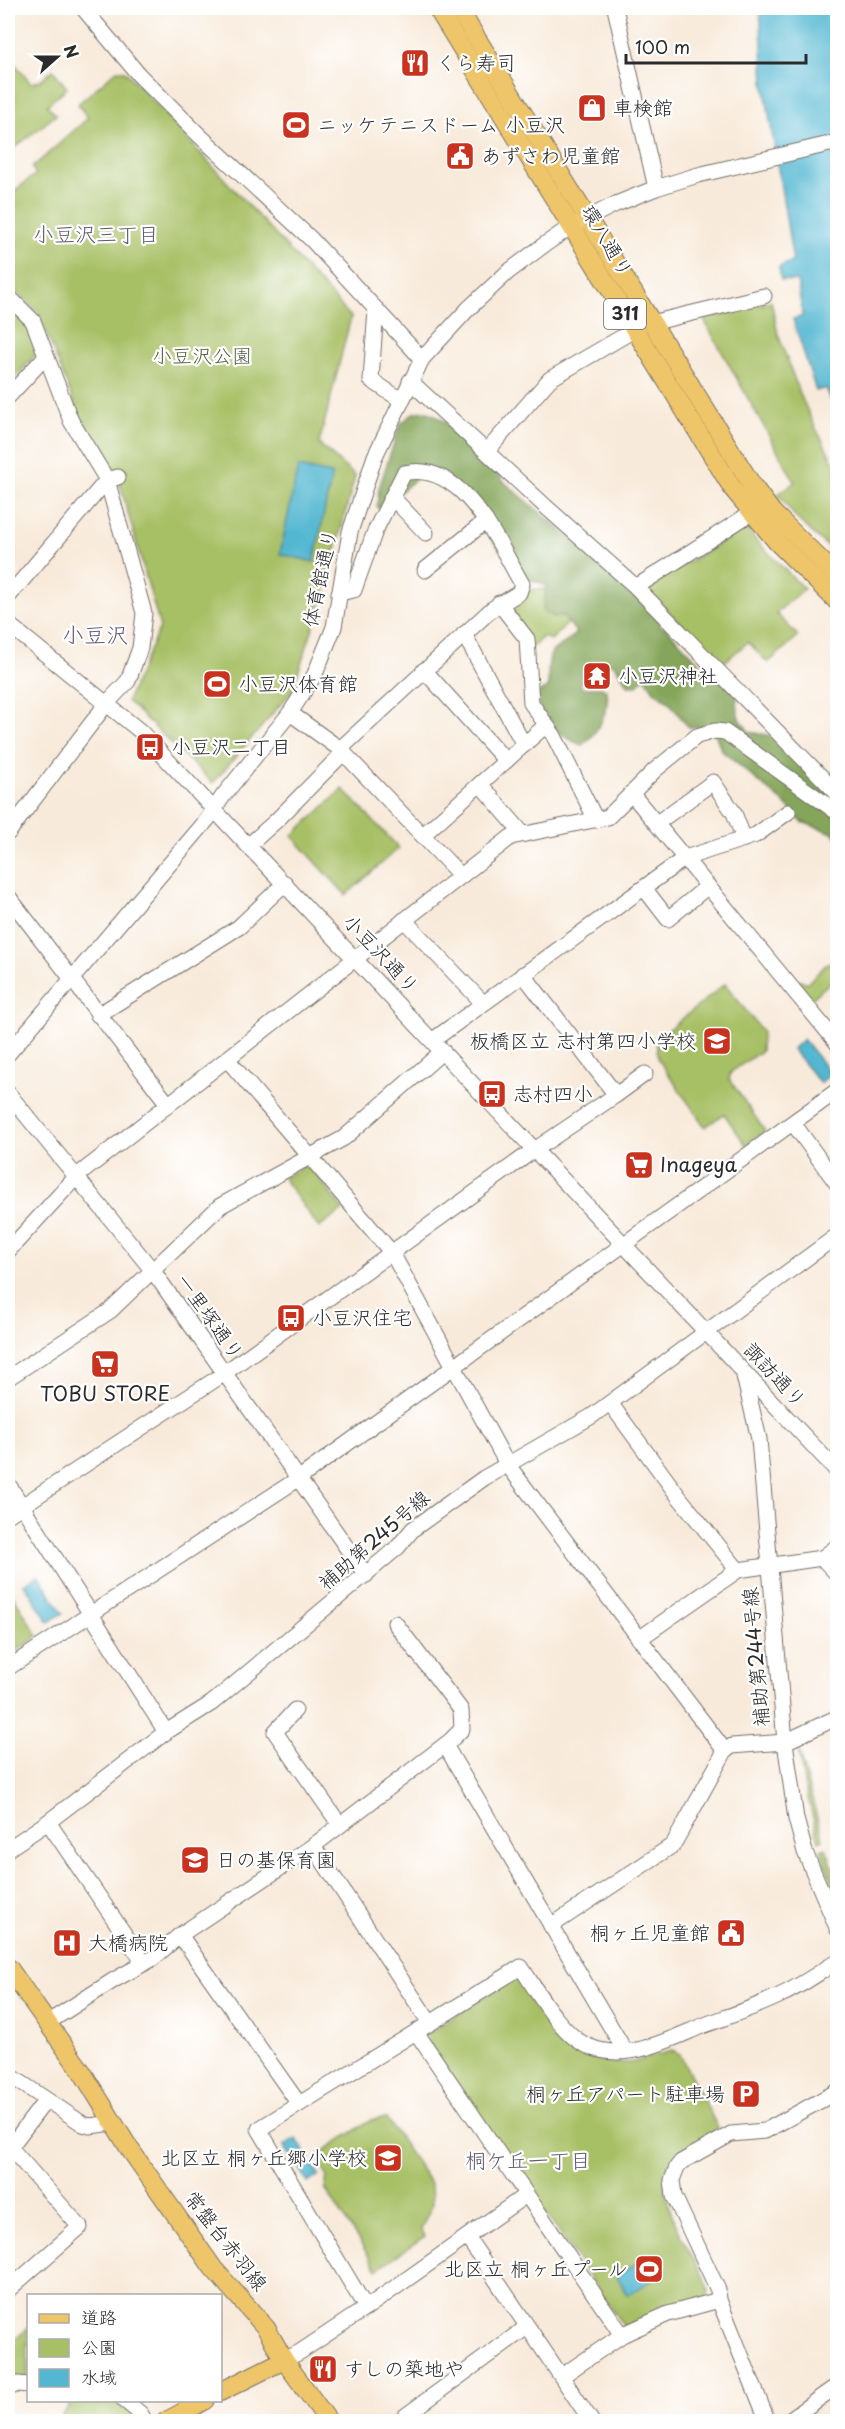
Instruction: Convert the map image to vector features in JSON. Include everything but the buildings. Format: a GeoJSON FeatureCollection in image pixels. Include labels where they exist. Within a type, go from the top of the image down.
{"type":"FeatureCollection","features":[{"type":"Feature","properties":{"kind":"main road","name":"環八通り"},"geometry":{"type":"LineString","coordinates":[[437,8],[579,222]]}},
{"type":"Feature","properties":{"kind":"main road","name":"環八通り"},"geometry":{"type":"LineString","coordinates":[[458,8],[579,222],[643,327],[714,460],[759,509],[837,602]]}},
{"type":"Feature","properties":{"kind":"main road","name":"環八通り"},"geometry":{"type":"LineString","coordinates":[[759,509],[837,577]]}},
{"type":"Feature","properties":{"kind":"main road","name":"常盤台赤羽線"},"geometry":{"type":"LineString","coordinates":[[8,1968],[82,2072],[113,2124],[218,2275],[266,2328],[284,2360],[328,2421]]}},
{"type":"Feature","properties":{"kind":"main road"},"geometry":{"type":"LineString","coordinates":[[222,2391],[284,2360]]}},
{"type":"Feature","properties":{"kind":"main road"},"geometry":{"type":"LineString","coordinates":[[165,2421],[201,2402]]}},
{"type":"Feature","properties":{"kind":"street"},"geometry":{"type":"LineString","coordinates":[[83,8],[139,75],[311,239],[422,358]]}},
{"type":"Feature","properties":{"kind":"street"},"geometry":{"type":"LineString","coordinates":[[615,8],[656,188]]}},
{"type":"Feature","properties":{"kind":"street","name":"体育館通り"},"geometry":{"type":"LineString","coordinates":[[8,1053],[214,809],[290,713],[315,674],[334,627],[353,521],[375,456],[422,358],[468,309],[508,272],[579,222],[656,188],[756,160],[837,142]]}},
{"type":"Feature","properties":{"kind":"street"},"geometry":{"type":"LineString","coordinates":[[8,296],[33,321],[71,421],[113,478],[144,613],[140,648],[128,681],[107,703],[8,832]]}},
{"type":"Feature","properties":{"kind":"street"},"geometry":{"type":"LineString","coordinates":[[487,451],[550,379],[643,327],[764,296]]}},
{"type":"Feature","properties":{"kind":"street"},"geometry":{"type":"LineString","coordinates":[[376,309],[371,380],[401,400]]}},
{"type":"Feature","properties":{"kind":"street"},"geometry":{"type":"LineString","coordinates":[[8,397],[46,356]]}},
{"type":"Feature","properties":{"kind":"street"},"geometry":{"type":"LineString","coordinates":[[410,381],[544,506],[636,587],[837,794]]}},
{"type":"Feature","properties":{"kind":"street"},"geometry":{"type":"LineString","coordinates":[[249,845],[278,819],[342,751],[424,670],[499,603],[519,593],[522,584],[481,512],[446,479],[419,470],[404,474],[375,531],[354,590],[339,593]]}},
{"type":"Feature","properties":{"kind":"street"},"geometry":{"type":"LineString","coordinates":[[8,597],[113,478]]}},
{"type":"Feature","properties":{"kind":"street"},"geometry":{"type":"LineString","coordinates":[[392,497],[426,533]]}},
{"type":"Feature","properties":{"kind":"street"},"geometry":{"type":"LineString","coordinates":[[636,587],[759,509]]}},
{"type":"Feature","properties":{"kind":"street"},"geometry":{"type":"LineString","coordinates":[[425,570],[486,521]]}},
{"type":"Feature","properties":{"kind":"street"},"geometry":{"type":"LineString","coordinates":[[499,603],[527,639],[531,703],[554,736],[596,820]]}},
{"type":"Feature","properties":{"kind":"street","name":"小豆沢通り"},"geometry":{"type":"LineString","coordinates":[[8,624],[141,731],[706,1332]]}},
{"type":"Feature","properties":{"kind":"street"},"geometry":{"type":"LineString","coordinates":[[464,634],[524,745]]}},
{"type":"Feature","properties":{"kind":"street"},"geometry":{"type":"LineString","coordinates":[[424,670],[506,761]]}},
{"type":"Feature","properties":{"kind":"street"},"geometry":{"type":"LineString","coordinates":[[290,713],[342,751],[461,876]]}},
{"type":"Feature","properties":{"kind":"street"},"geometry":{"type":"LineString","coordinates":[[423,835],[546,725]]}},
{"type":"Feature","properties":{"kind":"street"},"geometry":{"type":"LineString","coordinates":[[8,1251],[77,1176],[511,837],[608,817],[655,770],[697,736],[715,731],[725,732],[837,813]]}},
{"type":"Feature","properties":{"kind":"street"},"geometry":{"type":"LineString","coordinates":[[657,823],[713,782],[734,813],[744,839]]}},
{"type":"Feature","properties":{"kind":"street"},"geometry":{"type":"LineString","coordinates":[[480,784],[523,834]]}},
{"type":"Feature","properties":{"kind":"street"},"geometry":{"type":"LineString","coordinates":[[631,793],[837,1044]]}},
{"type":"Feature","properties":{"kind":"street"},"geometry":{"type":"LineString","coordinates":[[8,1378],[110,1311],[220,1206],[344,1138],[483,1003],[685,858],[756,835],[788,812]]}},
{"type":"Feature","properties":{"kind":"street"},"geometry":{"type":"LineString","coordinates":[[98,1015],[239,927],[285,883]]}},
{"type":"Feature","properties":{"kind":"street"},"geometry":{"type":"LineString","coordinates":[[644,888],[668,919],[708,886]]}},
{"type":"Feature","properties":{"kind":"street"},"geometry":{"type":"LineString","coordinates":[[8,896],[168,1104]]}},
{"type":"Feature","properties":{"kind":"street"},"geometry":{"type":"LineString","coordinates":[[404,920],[483,1003]]}},
{"type":"Feature","properties":{"kind":"street"},"geometry":{"type":"LineString","coordinates":[[523,974],[616,1095]]}},
{"type":"Feature","properties":{"kind":"street"},"geometry":{"type":"LineString","coordinates":[[227,1059],[392,1253],[507,1464],[725,1751]]}},
{"type":"Feature","properties":{"kind":"street"},"geometry":{"type":"LineString","coordinates":[[8,1515],[224,1374],[535,1150],[645,1074]]}},
{"type":"Feature","properties":{"kind":"street"},"geometry":{"type":"LineString","coordinates":[[8,1668],[298,1479],[837,1090]]}},
{"type":"Feature","properties":{"kind":"street","name":"一里塚通り"},"geometry":{"type":"LineString","coordinates":[[8,1093],[153,1271],[366,1575]]}},
{"type":"Feature","properties":{"kind":"street"},"geometry":{"type":"LineString","coordinates":[[793,1123],[837,1185]]}},
{"type":"Feature","properties":{"kind":"street","name":"補助第245号線"},"geometry":{"type":"LineString","coordinates":[[8,1850],[166,1732],[212,1703],[366,1575],[398,1547],[413,1529],[507,1464],[592,1416],[837,1235]]}},
{"type":"Feature","properties":{"kind":"street","name":"諏訪通り"},"geometry":{"type":"LineString","coordinates":[[706,1332],[837,1472]]}},
{"type":"Feature","properties":{"kind":"street","name":"補助第244号線"},"geometry":{"type":"LineString","coordinates":[[743,1373],[759,1439],[785,1742],[796,1819],[805,1852],[837,1930]]}},
{"type":"Feature","properties":{"kind":"street"},"geometry":{"type":"LineString","coordinates":[[610,1403],[679,1497],[738,1570]]}},
{"type":"Feature","properties":{"kind":"street"},"geometry":{"type":"LineString","coordinates":[[8,1484],[166,1732]]}},
{"type":"Feature","properties":{"kind":"street"},"geometry":{"type":"LineString","coordinates":[[639,1639],[738,1570],[822,1558],[837,1546]]}},
{"type":"Feature","properties":{"kind":"street"},"geometry":{"type":"LineString","coordinates":[[822,1558],[837,1575]]}},
{"type":"Feature","properties":{"kind":"street"},"geometry":{"type":"LineString","coordinates":[[47,2023],[152,1959],[180,1935],[313,1846],[445,1745],[462,1729],[460,1710],[395,1623]]}},
{"type":"Feature","properties":{"kind":"street"},"geometry":{"type":"LineString","coordinates":[[295,1710],[275,1732],[340,1825]]}},
{"type":"Feature","properties":{"kind":"street"},"geometry":{"type":"LineString","coordinates":[[551,1926],[673,1845],[725,1751],[732,1746],[785,1742],[837,1717]]}},
{"type":"Feature","properties":{"kind":"street"},"geometry":{"type":"LineString","coordinates":[[445,1745],[625,2051]]}},
{"type":"Feature","properties":{"kind":"street"},"geometry":{"type":"LineString","coordinates":[[48,1822],[144,1963]]}},
{"type":"Feature","properties":{"kind":"street"},"geometry":{"type":"LineString","coordinates":[[313,1846],[430,2023]]}},
{"type":"Feature","properties":{"kind":"street"},"geometry":{"type":"LineString","coordinates":[[180,1935],[299,2104]]}},
{"type":"Feature","properties":{"kind":"street"},"geometry":{"type":"LineString","coordinates":[[366,2307],[259,2129],[521,1967],[546,2004],[569,2032],[597,2049],[625,2051],[672,2040],[751,2008],[785,1993],[837,1960]]}},
{"type":"Feature","properties":{"kind":"street"},"geometry":{"type":"LineString","coordinates":[[416,2032],[622,2335]]}},
{"type":"Feature","properties":{"kind":"street"},"geometry":{"type":"LineString","coordinates":[[8,2074],[83,2124],[90,2126],[113,2124]]}},
{"type":"Feature","properties":{"kind":"street"},"geometry":{"type":"LineString","coordinates":[[768,2421],[719,2301],[718,2290],[674,2196],[672,2180],[681,2162],[731,2134],[765,2131],[837,2091]]}},
{"type":"Feature","properties":{"kind":"street"},"geometry":{"type":"LineString","coordinates":[[8,2290],[80,2227],[8,2147],[46,2100]]}},
{"type":"Feature","properties":{"kind":"street"},"geometry":{"type":"LineString","coordinates":[[284,2360],[300,2352],[366,2307],[526,2195]]}},
{"type":"Feature","properties":{"kind":"street"},"geometry":{"type":"LineString","coordinates":[[466,2237],[592,2421]]}},
{"type":"Feature","properties":{"kind":"street"},"geometry":{"type":"LineString","coordinates":[[562,2376],[622,2335],[668,2314],[719,2301]]}},
{"type":"Feature","properties":{"kind":"street"},"geometry":{"type":"LineString","coordinates":[[397,2421],[527,2327]]}},
{"type":"Feature","properties":{"kind":"street"},"geometry":{"type":"LineString","coordinates":[[8,2388],[18,2384],[27,2385]]}},
{"type":"Feature","properties":{"kind":"street"},"geometry":{"type":"LineString","coordinates":[[786,2421],[837,2388]]}},
{"type":"Feature","properties":{"kind":"street"},"geometry":{"type":"LineString","coordinates":[[126,2402],[141,2414],[145,2421]]}},
{"type":"Feature","properties":{"kind":"green space"},"geometry":{"type":"Polygon","coordinates":[[[10,58],[31,83],[39,81],[53,70],[67,88],[47,105],[56,115],[8,153],[8,60],[10,58]]]}},
{"type":"Feature","properties":{"kind":"green space","name":"小豆沢公園"},"geometry":{"type":"Polygon","coordinates":[[[117,70],[125,71],[351,317],[319,444],[355,476],[325,591],[292,691],[213,783],[127,701],[160,627],[118,477],[77,410],[39,314],[8,284],[8,188],[13,192],[36,174],[32,168],[88,118],[78,104],[117,70]]]}},
{"type":"Feature","properties":{"kind":"green space"},"geometry":{"type":"Polygon","coordinates":[[[771,301],[778,334],[799,392],[837,468],[837,555],[797,519],[778,494],[795,482],[704,320],[771,301]]]}},
{"type":"Feature","properties":{"kind":"green space"},"geometry":{"type":"Polygon","coordinates":[[[8,304],[27,324],[38,352],[8,386],[8,304]]]}},
{"type":"Feature","properties":{"kind":"green space"},"geometry":{"type":"Polygon","coordinates":[[[424,411],[443,420],[491,465],[503,481],[617,577],[619,583],[629,586],[660,622],[661,627],[667,629],[713,677],[724,682],[737,697],[738,716],[749,732],[779,737],[829,789],[837,805],[837,838],[833,833],[802,822],[784,803],[721,750],[713,727],[688,727],[669,702],[654,691],[646,679],[642,679],[636,686],[629,686],[613,663],[589,665],[583,669],[580,685],[583,688],[602,687],[607,691],[605,714],[593,735],[582,745],[566,737],[552,726],[541,711],[535,694],[548,688],[551,653],[576,632],[563,616],[554,617],[543,611],[546,586],[523,579],[439,472],[416,479],[379,509],[377,507],[379,488],[400,425],[413,413],[424,411]]]}},
{"type":"Feature","properties":{"kind":"green space"},"geometry":{"type":"Polygon","coordinates":[[[744,528],[804,589],[776,613],[798,636],[768,663],[748,642],[721,665],[650,593],[650,585],[744,528]]]}},
{"type":"Feature","properties":{"kind":"green space"},"geometry":{"type":"Polygon","coordinates":[[[546,589],[546,601],[570,621],[551,640],[543,637],[528,651],[499,603],[520,590],[546,589]]]}},
{"type":"Feature","properties":{"kind":"green space"},"geometry":{"type":"Polygon","coordinates":[[[343,789],[399,848],[346,895],[292,836],[343,789]]]}},
{"type":"Feature","properties":{"kind":"green space"},"geometry":{"type":"Polygon","coordinates":[[[829,962],[837,976],[807,1003],[793,987],[801,980],[807,983],[829,962]]]}},
{"type":"Feature","properties":{"kind":"green space"},"geometry":{"type":"Polygon","coordinates":[[[725,984],[762,1031],[761,1051],[731,1072],[729,1079],[765,1131],[746,1145],[724,1114],[705,1127],[658,1059],[656,1040],[725,984]]]}},
{"type":"Feature","properties":{"kind":"green space"},"geometry":{"type":"Polygon","coordinates":[[[304,1166],[311,1167],[343,1210],[319,1228],[283,1178],[304,1166]]]}},
{"type":"Feature","properties":{"kind":"green space"},"geometry":{"type":"Polygon","coordinates":[[[8,1587],[38,1636],[8,1656],[8,1587]]]}},
{"type":"Feature","properties":{"kind":"green space"},"geometry":{"type":"Polygon","coordinates":[[[798,1749],[823,1839],[819,1841],[804,1783],[798,1749]]]}},
{"type":"Feature","properties":{"kind":"green space"},"geometry":{"type":"Polygon","coordinates":[[[826,1848],[837,1878],[837,1909],[830,1895],[835,1893],[821,1850],[826,1848]]]}},
{"type":"Feature","properties":{"kind":"green space"},"geometry":{"type":"Polygon","coordinates":[[[515,1977],[521,1978],[541,2009],[565,2038],[579,2050],[595,2058],[612,2063],[642,2060],[672,2051],[680,2055],[718,2128],[708,2137],[678,2155],[667,2173],[666,2188],[669,2205],[683,2240],[707,2283],[709,2292],[706,2298],[624,2327],[427,2041],[427,2034],[515,1977]]]}},
{"type":"Feature","properties":{"kind":"green space"},"geometry":{"type":"Polygon","coordinates":[[[386,2118],[431,2184],[432,2205],[421,2229],[425,2236],[377,2269],[325,2188],[327,2176],[316,2156],[371,2120],[386,2118]]]}},
{"type":"Feature","properties":{"kind":"green space"},"geometry":{"type":"Polygon","coordinates":[[[27,2329],[27,2380],[18,2380],[8,2363],[8,2345],[27,2329]]]}},
{"type":"Feature","properties":{"kind":"green space"},"geometry":{"type":"Polygon","coordinates":[[[72,2402],[118,2402],[136,2415],[124,2421],[57,2422],[72,2402]]]}},
{"type":"Feature","properties":{"kind":"water"},"geometry":{"type":"Polygon","coordinates":[[[760,8],[837,8],[837,414],[826,388],[816,391],[793,319],[803,316],[797,281],[781,280],[779,267],[793,261],[764,84],[760,8]]]}},
{"type":"Feature","properties":{"kind":"water"},"geometry":{"type":"Polygon","coordinates":[[[298,467],[332,474],[314,562],[280,554],[298,467]]]}},
{"type":"Feature","properties":{"kind":"water"},"geometry":{"type":"Polygon","coordinates":[[[803,1039],[831,1074],[820,1083],[792,1049],[803,1039]]]}},
{"type":"Feature","properties":{"kind":"water"},"geometry":{"type":"Polygon","coordinates":[[[38,1575],[63,1613],[49,1622],[24,1584],[38,1575]]]}},
{"type":"Feature","properties":{"kind":"water"},"geometry":{"type":"Polygon","coordinates":[[[296,2138],[319,2175],[308,2183],[284,2146],[296,2138]]]}},
{"type":"Feature","properties":{"kind":"water"},"geometry":{"type":"Polygon","coordinates":[[[655,2253],[666,2272],[628,2295],[616,2275],[655,2253]]]}},
{"type":"Feature","properties":{"kind":"place","name":"くら寿司"},"geometry":{"type":"Point","coordinates":[415,63]}},
{"type":"Feature","properties":{"kind":"place","name":"車検館"},"geometry":{"type":"Point","coordinates":[592,108]}},
{"type":"Feature","properties":{"kind":"place","name":"ニッケテニスドーム 小豆沢"},"geometry":{"type":"Point","coordinates":[296,125]}},
{"type":"Feature","properties":{"kind":"place","name":"あずさわ児童館"},"geometry":{"type":"Point","coordinates":[460,156]}},
{"type":"Feature","properties":{"kind":"place","name":"小豆沢神社"},"geometry":{"type":"Point","coordinates":[597,676]}},
{"type":"Feature","properties":{"kind":"place","name":"小豆沢体育館"},"geometry":{"type":"Point","coordinates":[217,684]}},
{"type":"Feature","properties":{"kind":"place","name":"小豆沢二丁目"},"geometry":{"type":"Point","coordinates":[150,747]}},
{"type":"Feature","properties":{"kind":"place","name":"板橋区立 志村第四小学校"},"geometry":{"type":"Point","coordinates":[717,1041]}},
{"type":"Feature","properties":{"kind":"place","name":"志村四小"},"geometry":{"type":"Point","coordinates":[492,1094]}},
{"type":"Feature","properties":{"kind":"place","name":"Inageya"},"geometry":{"type":"Point","coordinates":[639,1165]}},
{"type":"Feature","properties":{"kind":"place","name":"小豆沢住宅"},"geometry":{"type":"Point","coordinates":[291,1318]}},
{"type":"Feature","properties":{"kind":"place","name":"TOBU STORE"},"geometry":{"type":"Point","coordinates":[105,1364]}},
{"type":"Feature","properties":{"kind":"place","name":"日の基保育園"},"geometry":{"type":"Point","coordinates":[195,1860]}},
{"type":"Feature","properties":{"kind":"place","name":"桐ヶ丘児童館"},"geometry":{"type":"Point","coordinates":[731,1933]}},
{"type":"Feature","properties":{"kind":"place","name":"大橋病院"},"geometry":{"type":"Point","coordinates":[67,1943]}},
{"type":"Feature","properties":{"kind":"place","name":"桐ヶ丘アパート駐車場"},"geometry":{"type":"Point","coordinates":[746,2094]}},
{"type":"Feature","properties":{"kind":"place","name":"北区立 桐ヶ丘郷小学校"},"geometry":{"type":"Point","coordinates":[388,2158]}},
{"type":"Feature","properties":{"kind":"place","name":"北区立 桐ヶ丘プール"},"geometry":{"type":"Point","coordinates":[649,2269]}},
{"type":"Feature","properties":{"kind":"place","name":"すしの築地や"},"geometry":{"type":"Point","coordinates":[323,2369]}},
{"type":"Feature","properties":{"kind":"district","name":"小豆沢三丁目"},"geometry":{"type":"Point","coordinates":[96,235]}},
{"type":"Feature","properties":{"kind":"district","name":"小豆沢"},"geometry":{"type":"Point","coordinates":[95,635]}},
{"type":"Feature","properties":{"kind":"district","name":"桐ケ丘一丁目"},"geometry":{"type":"Point","coordinates":[528,2161]}}]}
